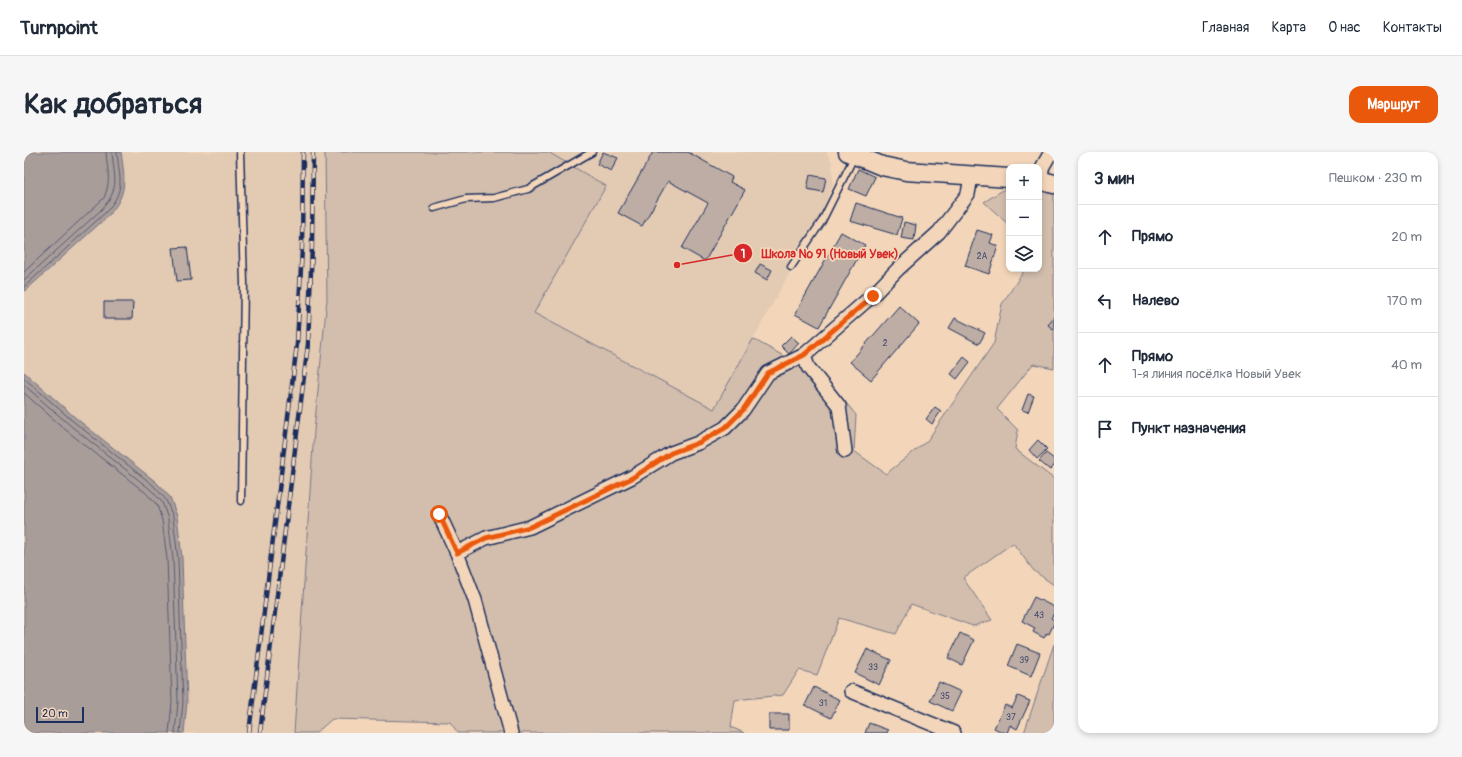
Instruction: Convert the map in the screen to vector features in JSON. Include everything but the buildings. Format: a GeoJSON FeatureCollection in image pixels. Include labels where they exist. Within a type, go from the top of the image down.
{"type":"FeatureCollection","features":[{"type":"Feature","properties":{"kind":"street"},"geometry":{"type":"LineString","coordinates":[[1044,181],[1043,166],[1051,152]]}},
{"type":"Feature","properties":{"kind":"street"},"geometry":{"type":"LineString","coordinates":[[853,153],[882,166],[906,171],[971,177],[1006,178]]}},
{"type":"Feature","properties":{"kind":"street"},"geometry":{"type":"LineString","coordinates":[[457,553],[486,538],[530,527],[632,478],[671,453],[698,443],[725,428],[743,410],[768,373],[804,355],[873,296],[898,269],[939,232],[968,194],[971,177]]}},
{"type":"Feature","properties":{"kind":"street"},"geometry":{"type":"LineString","coordinates":[[804,355],[808,367],[839,406],[845,450]]}},
{"type":"Feature","properties":{"kind":"street"},"geometry":{"type":"LineString","coordinates":[[439,514],[457,553],[475,600],[511,733]]}},
{"type":"Feature","properties":{"kind":"street"},"geometry":{"type":"LineString","coordinates":[[851,691],[954,733]]}},
{"type":"Feature","properties":{"kind":"lane"},"geometry":{"type":"LineString","coordinates":[[240,152],[244,283],[241,501]]}},
{"type":"Feature","properties":{"kind":"lane"},"geometry":{"type":"LineString","coordinates":[[434,208],[466,199],[494,198],[528,188],[592,152]]}},
{"type":"Feature","properties":{"kind":"lane"},"geometry":{"type":"LineString","coordinates":[[791,267],[822,221],[853,153]]}},
{"type":"Feature","properties":{"kind":"shaded area"},"geometry":{"type":"Polygon","coordinates":[[[121,152],[325,152],[327,299],[314,431],[294,733],[184,733],[187,702],[182,558],[177,516],[170,497],[77,419],[24,372],[24,292],[108,216],[123,191],[125,177],[121,152]]]}},
{"type":"Feature","properties":{"kind":"shaded area"},"geometry":{"type":"Polygon","coordinates":[[[325,152],[548,152],[606,186],[534,313],[714,409],[753,339],[789,359],[811,360],[856,415],[854,451],[886,474],[927,441],[994,343],[1002,304],[1023,272],[1042,272],[1042,190],[1054,192],[1054,368],[1033,364],[997,409],[1018,430],[1015,449],[1054,479],[1054,585],[1034,571],[1013,543],[963,578],[992,620],[973,626],[911,604],[896,634],[839,618],[817,675],[799,670],[783,695],[735,700],[731,727],[744,733],[458,733],[450,722],[332,719],[316,733],[294,733],[314,431],[327,299],[325,152]]]}},
{"type":"Feature","properties":{"kind":"shaded area"},"geometry":{"type":"Polygon","coordinates":[[[548,152],[826,152],[832,162],[833,183],[820,218],[714,410],[534,313],[606,186],[548,152]]]}},
{"type":"Feature","properties":{"kind":"shaded area"},"geometry":{"type":"Polygon","coordinates":[[[1003,190],[1006,190],[1006,222],[984,202],[1003,190]]]}},
{"type":"Feature","properties":{"kind":"shaded area"},"geometry":{"type":"Polygon","coordinates":[[[1054,644],[1054,733],[1024,733],[1054,644]]]}},
{"type":"Feature","properties":{"kind":"water"},"geometry":{"type":"Polygon","coordinates":[[[24,152],[121,152],[124,186],[119,201],[108,216],[24,292],[24,152]]]}},
{"type":"Feature","properties":{"kind":"water"},"geometry":{"type":"Polygon","coordinates":[[[24,372],[77,419],[156,482],[170,497],[177,516],[182,558],[187,702],[184,733],[24,733],[24,372]]]}},
{"type":"Feature","properties":{"kind":"railway"},"geometry":{"type":"LineString","coordinates":[[249,733],[297,344],[302,248],[303,152]]}},
{"type":"Feature","properties":{"kind":"railway"},"geometry":{"type":"LineString","coordinates":[[260,733],[308,344],[312,246],[313,152]]}},
{"type":"Feature","properties":{"kind":"place","name":"Школа № 91 (Новый Увек)"},"geometry":{"type":"Point","coordinates":[677,265]}},
{"type":"Feature","properties":{"kind":"route"},"geometry":{"type":"LineString","coordinates":[[439,514],[457,553],[486,538],[530,527],[632,478],[671,453],[698,443],[725,428],[743,410],[768,373],[804,355],[873,296]]}}]}
